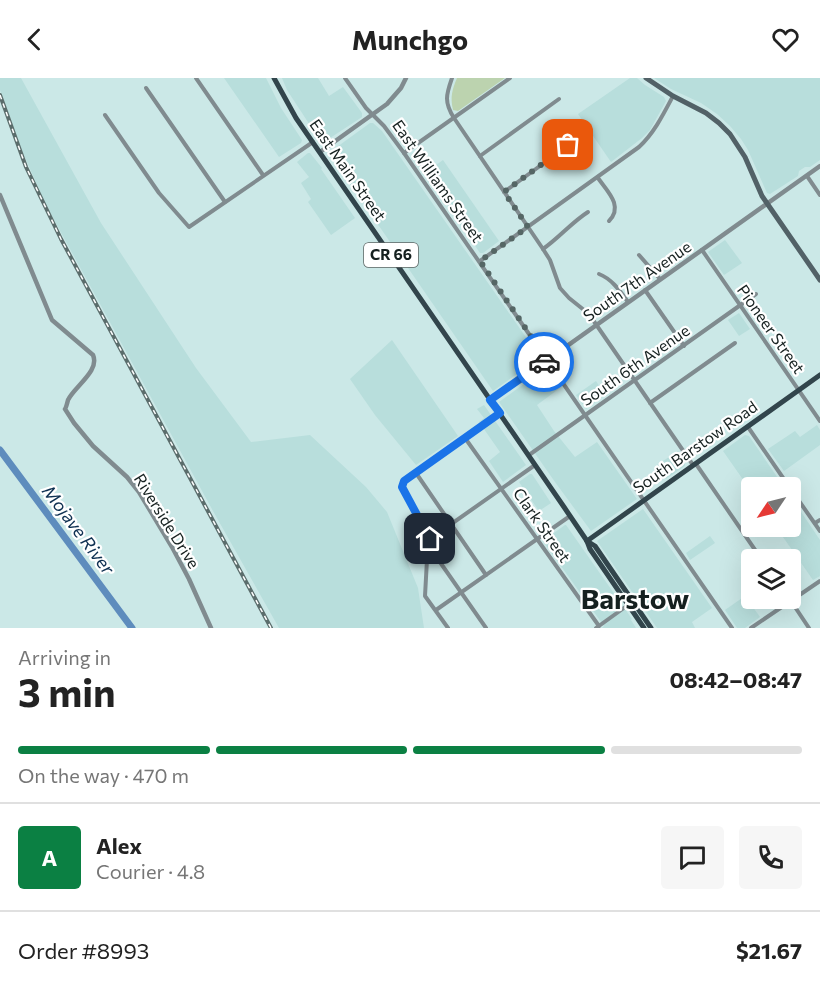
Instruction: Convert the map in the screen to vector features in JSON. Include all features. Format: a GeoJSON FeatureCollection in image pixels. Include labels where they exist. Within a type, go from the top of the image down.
{"type":"FeatureCollection","features":[{"type":"Feature","properties":{"kind":"main road","name":"East Main Street"},"geometry":{"type":"LineString","coordinates":[[274,78],[296,118],[529,455],[644,628]]}},
{"type":"Feature","properties":{"kind":"main road"},"geometry":{"type":"LineString","coordinates":[[646,78],[673,96],[706,113],[730,134],[745,157],[767,204],[820,280]]}},
{"type":"Feature","properties":{"kind":"main road","name":"South Barstow Road"},"geometry":{"type":"LineString","coordinates":[[587,541],[820,375]]}},
{"type":"Feature","properties":{"kind":"main road","name":"East Main Street"},"geometry":{"type":"LineString","coordinates":[[587,541],[595,546],[651,628]]}},
{"type":"Feature","properties":{"kind":"street"},"geometry":{"type":"LineString","coordinates":[[196,78],[263,175]]}},
{"type":"Feature","properties":{"kind":"street","name":"East Williams Street"},"geometry":{"type":"LineString","coordinates":[[345,78],[404,153],[480,261],[732,628]]}},
{"type":"Feature","properties":{"kind":"street"},"geometry":{"type":"LineString","coordinates":[[320,152],[387,104],[401,88],[406,78]]}},
{"type":"Feature","properties":{"kind":"street"},"geometry":{"type":"LineString","coordinates":[[452,78],[446,100],[448,108],[550,260],[560,288],[589,315],[754,549]]}},
{"type":"Feature","properties":{"kind":"street"},"geometry":{"type":"LineString","coordinates":[[404,153],[510,78]]}},
{"type":"Feature","properties":{"kind":"street"},"geometry":{"type":"LineString","coordinates":[[146,88],[225,202]]}},
{"type":"Feature","properties":{"kind":"street"},"geometry":{"type":"LineString","coordinates":[[480,261],[639,147],[655,129],[673,96]]}},
{"type":"Feature","properties":{"kind":"street"},"geometry":{"type":"LineString","coordinates":[[480,156],[559,99]]}},
{"type":"Feature","properties":{"kind":"street"},"geometry":{"type":"LineString","coordinates":[[105,115],[159,193],[189,227],[313,142]]}},
{"type":"Feature","properties":{"kind":"street"},"geometry":{"type":"LineString","coordinates":[[504,192],[584,134]]}},
{"type":"Feature","properties":{"kind":"street","name":"South 7th Avenue"},"geometry":{"type":"LineString","coordinates":[[490,400],[820,166]]}},
{"type":"Feature","properties":{"kind":"street"},"geometry":{"type":"LineString","coordinates":[[807,176],[820,195]]}},
{"type":"Feature","properties":{"kind":"street"},"geometry":{"type":"LineString","coordinates":[[598,178],[613,199],[615,206],[614,216],[609,221]]}},
{"type":"Feature","properties":{"kind":"street","name":"Riverside Drive"},"geometry":{"type":"LineString","coordinates":[[0,195],[52,320],[93,355],[95,360],[93,368],[68,400],[66,409],[93,446],[127,477],[139,492],[189,579],[211,628]]}},
{"type":"Feature","properties":{"kind":"street"},"geometry":{"type":"LineString","coordinates":[[543,249],[588,212]]}},
{"type":"Feature","properties":{"kind":"street","name":"Pioneer Street"},"geometry":{"type":"LineString","coordinates":[[702,250],[820,421]]}},
{"type":"Feature","properties":{"kind":"street"},"geometry":{"type":"LineString","coordinates":[[639,255],[660,279]]}},
{"type":"Feature","properties":{"kind":"street"},"geometry":{"type":"LineString","coordinates":[[599,274],[616,286],[628,302]]}},
{"type":"Feature","properties":{"kind":"street"},"geometry":{"type":"LineString","coordinates":[[645,290],[684,346]]}},
{"type":"Feature","properties":{"kind":"street","name":"South 6th Avenue"},"geometry":{"type":"LineString","coordinates":[[529,455],[756,294]]}},
{"type":"Feature","properties":{"kind":"street"},"geometry":{"type":"LineString","coordinates":[[650,403],[735,343]]}},
{"type":"Feature","properties":{"kind":"street"},"geometry":{"type":"LineString","coordinates":[[430,539],[402,487],[404,481],[500,413]]}},
{"type":"Feature","properties":{"kind":"street"},"geometry":{"type":"LineString","coordinates":[[747,426],[782,477]]}},
{"type":"Feature","properties":{"kind":"street","name":"Clark Street"},"geometry":{"type":"LineString","coordinates":[[465,438],[597,627]]}},
{"type":"Feature","properties":{"kind":"street"},"geometry":{"type":"LineString","coordinates":[[448,628],[425,596],[430,539],[535,465]]}},
{"type":"Feature","properties":{"kind":"street"},"geometry":{"type":"LineString","coordinates":[[416,473],[486,575]]}},
{"type":"Feature","properties":{"kind":"street"},"geometry":{"type":"LineString","coordinates":[[801,503],[820,531]]}},
{"type":"Feature","properties":{"kind":"street"},"geometry":{"type":"LineString","coordinates":[[436,610],[570,516]]}},
{"type":"Feature","properties":{"kind":"street"},"geometry":{"type":"LineString","coordinates":[[815,523],[820,520]]}},
{"type":"Feature","properties":{"kind":"street"},"geometry":{"type":"LineString","coordinates":[[428,544],[486,628]]}},
{"type":"Feature","properties":{"kind":"street"},"geometry":{"type":"LineString","coordinates":[[801,593],[820,581]]}},
{"type":"Feature","properties":{"kind":"street"},"geometry":{"type":"LineString","coordinates":[[597,627],[628,605]]}},
{"type":"Feature","properties":{"kind":"street"},"geometry":{"type":"LineString","coordinates":[[751,628],[777,609]]}},
{"type":"Feature","properties":{"kind":"street"},"geometry":{"type":"LineString","coordinates":[[796,609],[809,628]]}},
{"type":"Feature","properties":{"kind":"shaded area"},"geometry":{"type":"Polygon","coordinates":[[[0,78],[21,78],[101,223],[196,368],[251,442],[310,435],[366,487],[387,512],[418,588],[424,628],[279,628],[47,207],[21,149],[0,90],[0,78]]]}},
{"type":"Feature","properties":{"kind":"shaded area"},"geometry":{"type":"Polygon","coordinates":[[[224,78],[266,78],[281,108],[302,140],[301,143],[279,157],[224,78]]]}},
{"type":"Feature","properties":{"kind":"shaded area"},"geometry":{"type":"Polygon","coordinates":[[[282,78],[318,78],[329,96],[343,87],[362,113],[362,117],[321,142],[287,90],[282,78]]]}},
{"type":"Feature","properties":{"kind":"shaded area"},"geometry":{"type":"Polygon","coordinates":[[[630,78],[637,78],[664,97],[666,101],[650,130],[611,162],[578,114],[630,78]]]}},
{"type":"Feature","properties":{"kind":"shaded area"},"geometry":{"type":"Polygon","coordinates":[[[654,78],[820,78],[820,160],[799,171],[798,176],[770,194],[767,193],[748,150],[730,126],[701,103],[654,78]]]}},
{"type":"Feature","properties":{"kind":"shaded area"},"geometry":{"type":"Polygon","coordinates":[[[370,123],[382,131],[539,356],[493,391],[330,155],[330,152],[370,123]]]}},
{"type":"Feature","properties":{"kind":"shaded area"},"geometry":{"type":"Polygon","coordinates":[[[308,153],[322,168],[355,218],[331,235],[308,202],[311,199],[301,183],[309,177],[297,162],[308,153]]]}},
{"type":"Feature","properties":{"kind":"shaded area"},"geometry":{"type":"Polygon","coordinates":[[[443,160],[499,241],[483,253],[480,253],[425,173],[443,160]]]}},
{"type":"Feature","properties":{"kind":"shaded area"},"geometry":{"type":"Polygon","coordinates":[[[725,240],[742,263],[724,275],[708,252],[725,240]]]}},
{"type":"Feature","properties":{"kind":"shaded area"},"geometry":{"type":"Polygon","coordinates":[[[739,313],[750,329],[739,336],[728,320],[739,313]]]}},
{"type":"Feature","properties":{"kind":"shaded area"},"geometry":{"type":"Polygon","coordinates":[[[392,340],[458,436],[416,465],[375,415],[350,379],[392,340]]]}},
{"type":"Feature","properties":{"kind":"shaded area"},"geometry":{"type":"Polygon","coordinates":[[[546,368],[560,388],[537,405],[554,431],[575,457],[597,442],[637,499],[591,531],[499,402],[546,368]]]}},
{"type":"Feature","properties":{"kind":"shaded area"},"geometry":{"type":"Polygon","coordinates":[[[596,381],[605,395],[586,409],[576,395],[596,381]]]}},
{"type":"Feature","properties":{"kind":"shaded area"},"geometry":{"type":"Polygon","coordinates":[[[484,405],[526,465],[503,482],[489,461],[500,452],[479,422],[484,418],[477,409],[484,405]]]}},
{"type":"Feature","properties":{"kind":"shaded area"},"geometry":{"type":"Polygon","coordinates":[[[817,425],[820,430],[820,445],[784,471],[768,449],[795,431],[800,437],[817,425]]]}},
{"type":"Feature","properties":{"kind":"shaded area"},"geometry":{"type":"Polygon","coordinates":[[[745,435],[749,436],[777,477],[741,477],[723,451],[745,435]]]}},
{"type":"Feature","properties":{"kind":"shaded area"},"geometry":{"type":"Polygon","coordinates":[[[678,451],[685,466],[666,479],[657,465],[678,451]]]}},
{"type":"Feature","properties":{"kind":"shaded area"},"geometry":{"type":"Polygon","coordinates":[[[530,474],[551,503],[539,511],[519,482],[530,474]]]}},
{"type":"Feature","properties":{"kind":"shaded area"},"geometry":{"type":"Polygon","coordinates":[[[643,509],[712,608],[692,622],[695,628],[657,628],[597,541],[643,509]]]}},
{"type":"Feature","properties":{"kind":"shaded area"},"geometry":{"type":"Polygon","coordinates":[[[801,512],[820,540],[820,576],[813,580],[801,563],[801,549],[791,549],[783,537],[801,537],[801,512]]]}},
{"type":"Feature","properties":{"kind":"shaded area"},"geometry":{"type":"Polygon","coordinates":[[[565,525],[632,619],[636,628],[602,628],[604,626],[543,541],[565,525]]]}},
{"type":"Feature","properties":{"kind":"shaded area"},"geometry":{"type":"Polygon","coordinates":[[[710,536],[715,543],[690,560],[686,553],[710,536]]]}},
{"type":"Feature","properties":{"kind":"shaded area"},"geometry":{"type":"Polygon","coordinates":[[[741,599],[741,609],[754,609],[760,617],[745,628],[737,628],[725,610],[741,599]]]}},
{"type":"Feature","properties":{"kind":"green space"},"geometry":{"type":"Polygon","coordinates":[[[457,78],[505,78],[458,111],[453,110],[452,101],[457,78]]]}},
{"type":"Feature","properties":{"kind":"waterway","name":"Mojave River"},"geometry":{"type":"LineString","coordinates":[[0,450],[132,628]]}},
{"type":"Feature","properties":{"kind":"railway"},"geometry":{"type":"LineString","coordinates":[[0,95],[26,167],[61,239],[271,628]]}},
{"type":"Feature","properties":{"kind":"way so far"},"geometry":{"type":"LineString","coordinates":[[544,362],[547,360],[480,261],[528,227],[504,192],[568,145]]}},
{"type":"Feature","properties":{"kind":"district","name":"Barstow"},"geometry":{"type":"Point","coordinates":[635,599]}},
{"type":"Feature","properties":{"kind":"route"},"geometry":{"type":"LineString","coordinates":[[430,539],[402,487],[404,481],[500,413],[490,400],[544,362]]}}]}
